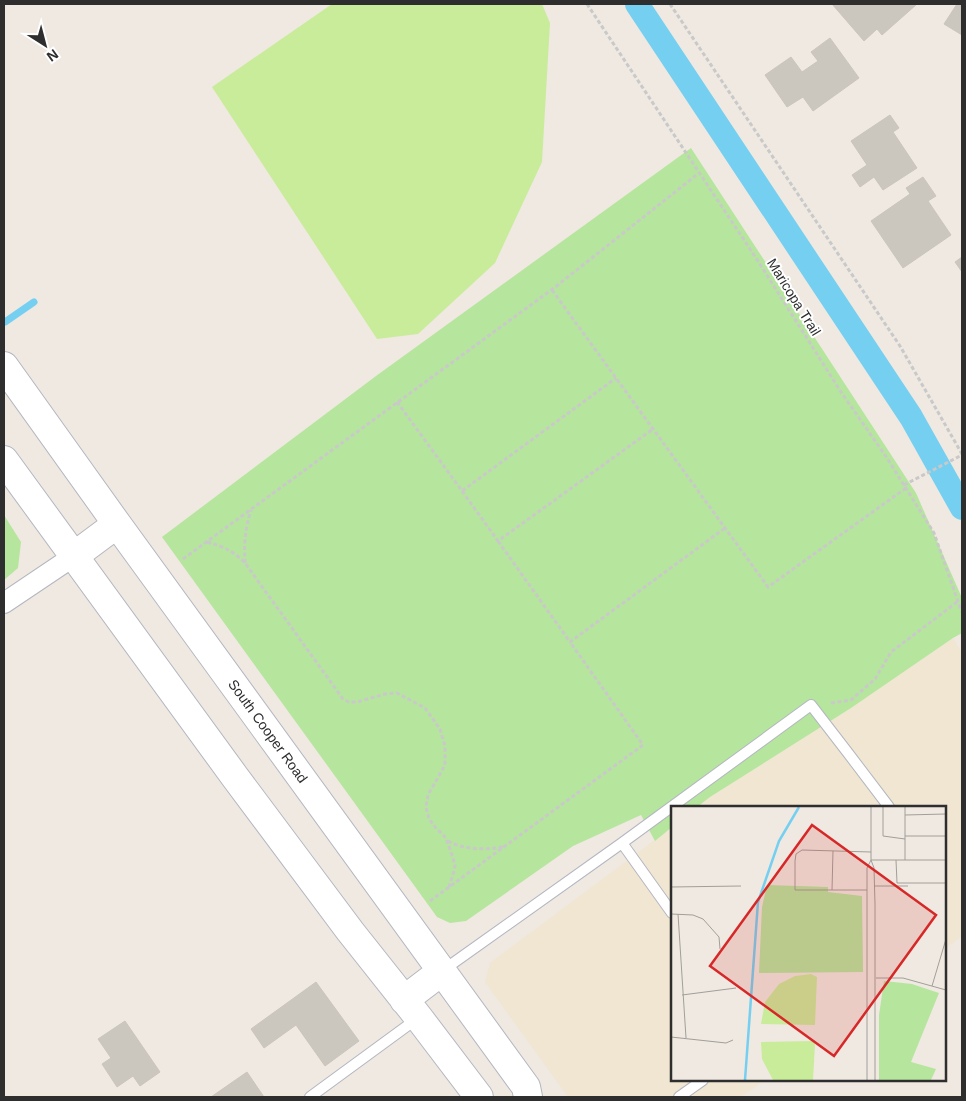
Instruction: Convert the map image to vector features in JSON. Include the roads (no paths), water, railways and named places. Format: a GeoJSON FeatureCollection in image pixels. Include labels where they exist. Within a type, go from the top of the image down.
{"type":"FeatureCollection","features":[{"type":"Feature","properties":{"kind":"main road","name":"South Cooper Road"},"geometry":{"type":"LineString","coordinates":[[4,366],[526,1087],[528,1097]]}},
{"type":"Feature","properties":{"kind":"main road"},"geometry":{"type":"LineString","coordinates":[[4,460],[350,931],[479,1097]]}},
{"type":"Feature","properties":{"kind":"main road"},"geometry":{"type":"LineString","coordinates":[[74,556],[117,524]]}},
{"type":"Feature","properties":{"kind":"main road"},"geometry":{"type":"LineString","coordinates":[[411,1009],[442,971]]}},
{"type":"Feature","properties":{"kind":"street"},"geometry":{"type":"LineString","coordinates":[[4,603],[74,556]]}},
{"type":"Feature","properties":{"kind":"lane"},"geometry":{"type":"LineString","coordinates":[[673,806],[811,705],[887,806]]}},
{"type":"Feature","properties":{"kind":"lane"},"geometry":{"type":"LineString","coordinates":[[442,971],[671,807]]}},
{"type":"Feature","properties":{"kind":"lane"},"geometry":{"type":"LineString","coordinates":[[622,843],[671,912]]}},
{"type":"Feature","properties":{"kind":"lane"},"geometry":{"type":"LineString","coordinates":[[310,1097],[411,1009]]}},
{"type":"Feature","properties":{"kind":"lane"},"geometry":{"type":"LineString","coordinates":[[679,1097],[702,1081]]}},
{"type":"Feature","properties":{"kind":"waterway"},"geometry":{"type":"LineString","coordinates":[[637,4],[911,417],[962,508]]}},
{"type":"Feature","properties":{"kind":"waterway"},"geometry":{"type":"LineString","coordinates":[[5,322],[34,302]]}}]}
